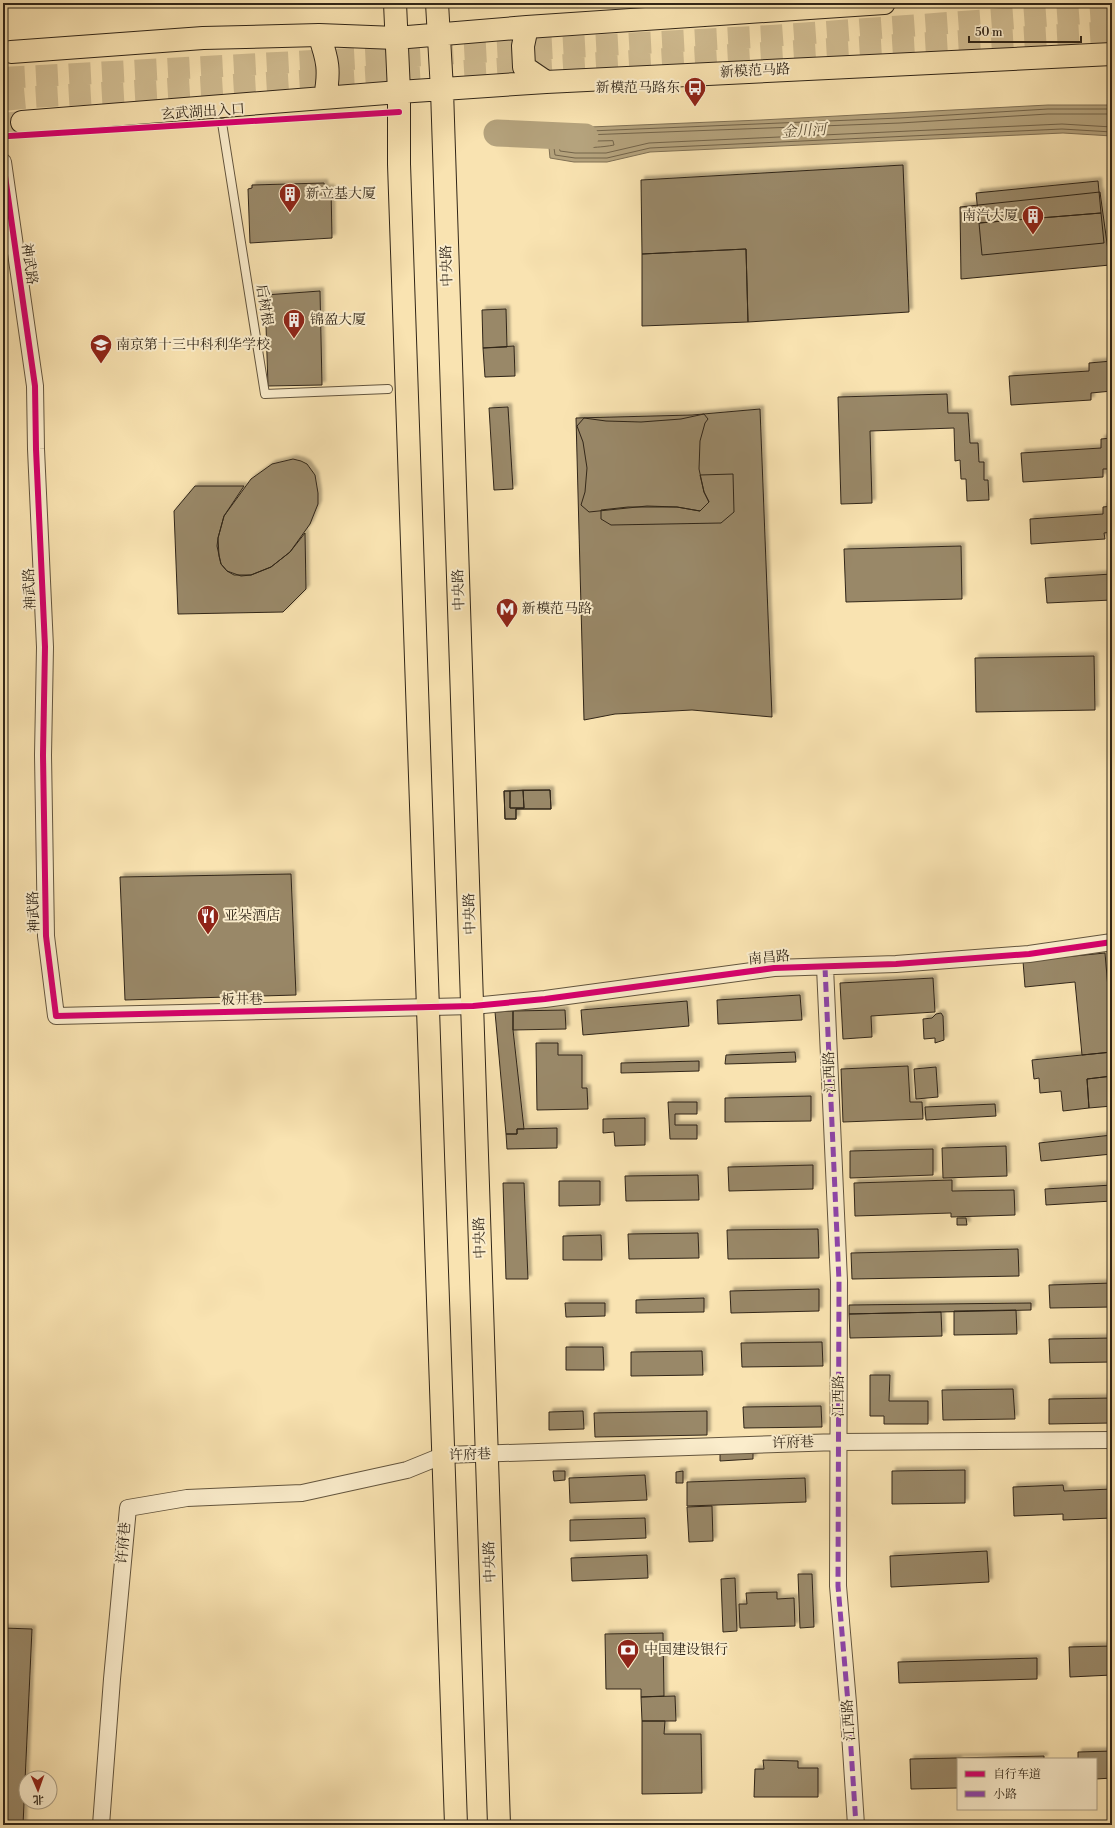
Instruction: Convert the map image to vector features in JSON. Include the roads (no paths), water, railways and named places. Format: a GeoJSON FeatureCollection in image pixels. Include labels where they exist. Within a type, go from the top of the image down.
{"type":"FeatureCollection","features":[{"type":"Feature","properties":{"kind":"main road"},"geometry":{"type":"LineString","coordinates":[[395,3],[399,92],[399,164],[456,1825]]}},
{"type":"Feature","properties":{"kind":"main road","name":"中央路"},"geometry":{"type":"LineString","coordinates":[[437,3],[442,90],[499,1825]]}},
{"type":"Feature","properties":{"kind":"main road"},"geometry":{"type":"LineString","coordinates":[[11,52],[203,38],[319,35],[396,38],[527,27],[884,3]]}},
{"type":"Feature","properties":{"kind":"main road"},"geometry":{"type":"LineString","coordinates":[[527,27],[523,46],[524,67],[546,82]]}},
{"type":"Feature","properties":{"kind":"main road"},"geometry":{"type":"LineString","coordinates":[[319,35],[327,57],[328,78],[325,97]]}},
{"type":"Feature","properties":{"kind":"main road","name":"新模范马路"},"geometry":{"type":"LineString","coordinates":[[22,122],[325,97],[546,82],[1112,54]]}},
{"type":"Feature","properties":{"kind":"street","name":"神武路"},"geometry":{"type":"LineString","coordinates":[[3,162],[35,386],[36,449],[45,647],[43,754],[46,936],[56,1016]]}},
{"type":"Feature","properties":{"kind":"street","name":"南昌路"},"geometry":{"type":"LineString","coordinates":[[429,1008],[473,1006],[545,999],[774,968],[896,964],[1029,954],[1112,942]]}},
{"type":"Feature","properties":{"kind":"street","name":"江西路"},"geometry":{"type":"LineString","coordinates":[[825,967],[839,1280],[838,1586],[856,1825]]}},
{"type":"Feature","properties":{"kind":"street","name":"板井巷"},"geometry":{"type":"LineString","coordinates":[[56,1016],[429,1008]]}},
{"type":"Feature","properties":{"kind":"street","name":"许府巷"},"geometry":{"type":"LineString","coordinates":[[101,1825],[112,1679],[128,1508],[187,1498],[302,1493],[407,1470],[444,1456],[839,1442],[1112,1440]]}},
{"type":"Feature","properties":{"kind":"lane","name":"后树根"},"geometry":{"type":"LineString","coordinates":[[222,123],[265,394],[388,390]]}},
{"type":"Feature","properties":{"kind":"water"},"geometry":{"type":"Polygon","coordinates":[[[1048,105],[1112,105],[1112,136],[1063,133],[650,152],[607,162],[574,162],[550,158],[547,127],[590,127],[761,120],[1048,105]]]}},
{"type":"Feature","properties":{"kind":"waterway","name":"金川河"},"geometry":{"type":"LineString","coordinates":[[497,133],[585,137]]}},
{"type":"Feature","properties":{"kind":"tunnel"},"geometry":{"type":"LineString","coordinates":[[3,78],[771,36],[1112,11]]}},
{"type":"Feature","properties":{"kind":"tunnel"},"geometry":{"type":"LineString","coordinates":[[3,100],[1112,32]]}},
{"type":"Feature","properties":{"kind":"tunnel"},"geometry":{"type":"LineString","coordinates":[[3,124],[22,122]]}},
{"type":"Feature","properties":{"kind":"place","name":"新模范马路东"},"geometry":{"type":"Point","coordinates":[695,108]}},
{"type":"Feature","properties":{"kind":"place","name":"新立基大厦"},"geometry":{"type":"Point","coordinates":[290,214]}},
{"type":"Feature","properties":{"kind":"place","name":"南汽大厦"},"geometry":{"type":"Point","coordinates":[1033,236]}},
{"type":"Feature","properties":{"kind":"place","name":"锦盈大厦"},"geometry":{"type":"Point","coordinates":[294,340]}},
{"type":"Feature","properties":{"kind":"place","name":"南京第十三中科利华学校"},"geometry":{"type":"Point","coordinates":[101,364]}},
{"type":"Feature","properties":{"kind":"place","name":"新模范马路"},"geometry":{"type":"Point","coordinates":[507,628]}},
{"type":"Feature","properties":{"kind":"place","name":"亚朵酒店"},"geometry":{"type":"Point","coordinates":[208,936]}},
{"type":"Feature","properties":{"kind":"place","name":"中国建设银行"},"geometry":{"type":"Point","coordinates":[628,1670]}}]}
